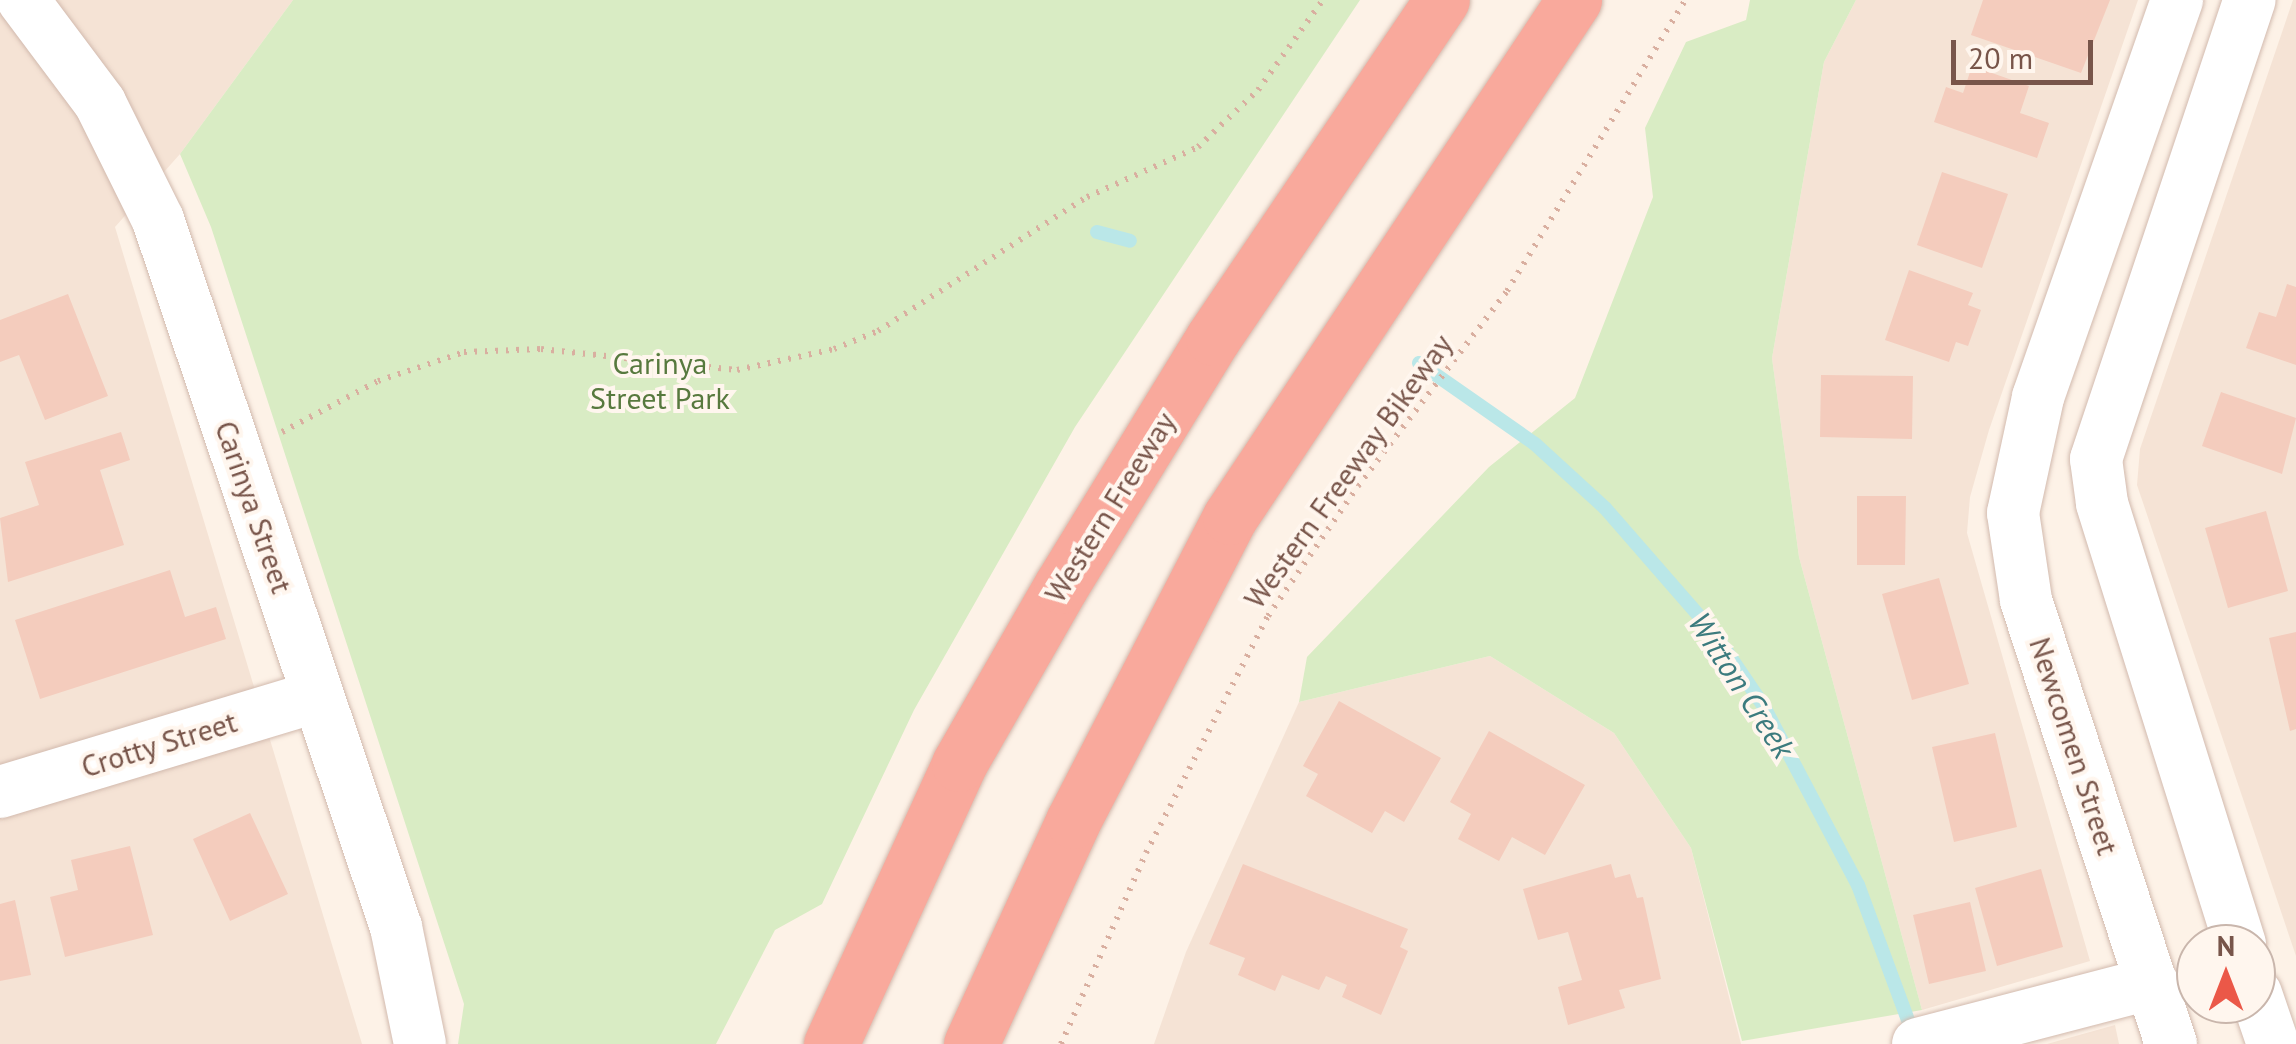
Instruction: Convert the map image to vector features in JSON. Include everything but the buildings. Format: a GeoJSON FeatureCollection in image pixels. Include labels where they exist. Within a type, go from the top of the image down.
{"type":"FeatureCollection","features":[{"type":"Feature","properties":{"kind":"highway","name":"Western Freeway"},"geometry":{"type":"LineString","coordinates":[[831,1044],[959,764],[1061,586],[1213,338],[1442,0]]}},
{"type":"Feature","properties":{"kind":"highway"},"geometry":{"type":"LineString","coordinates":[[972,1044],[1073,821],[1230,517],[1574,0]]}},
{"type":"Feature","properties":{"kind":"street","name":"Carinya Street"},"geometry":{"type":"LineString","coordinates":[[24,0],[74,63],[135,170],[237,456],[396,927],[420,1044]]}},
{"type":"Feature","properties":{"kind":"street","name":"Newcomen Street"},"geometry":{"type":"LineString","coordinates":[[2170,1044],[2019,572],[2013,513],[2026,444],[2177,0]]}},
{"type":"Feature","properties":{"kind":"street"},"geometry":{"type":"LineString","coordinates":[[2234,924],[2102,503],[2098,445],[2250,0]]}},
{"type":"Feature","properties":{"kind":"street"},"geometry":{"type":"LineString","coordinates":[[2026,444],[2098,445]]}},
{"type":"Feature","properties":{"kind":"street","name":"Crotty Street"},"geometry":{"type":"LineString","coordinates":[[0,792],[318,696]]}},
{"type":"Feature","properties":{"kind":"street"},"geometry":{"type":"LineString","coordinates":[[1932,1041],[2152,984]]}},
{"type":"Feature","properties":{"kind":"path"},"geometry":{"type":"LineString","coordinates":[[237,456],[378,381],[464,352],[541,349],[737,370],[834,349],[878,331],[940,297],[1087,197],[1198,147],[1258,90],[1324,0]]}},
{"type":"Feature","properties":{"kind":"path","name":"Western Freeway Bikeway"},"geometry":{"type":"LineString","coordinates":[[1062,1044],[1146,854],[1268,616],[1501,299],[1685,0]]}},
{"type":"Feature","properties":{"kind":"shaded area"},"geometry":{"type":"Polygon","coordinates":[[[0,0],[293,0],[180,154],[115,227],[362,1044],[0,1044],[0,0]]]}},
{"type":"Feature","properties":{"kind":"shaded area"},"geometry":{"type":"Polygon","coordinates":[[[1856,0],[2138,0],[1989,430],[1970,497],[1967,533],[2090,961],[1922,1010],[1799,557],[1772,358],[1824,62],[1856,0]]]}},
{"type":"Feature","properties":{"kind":"shaded area"},"geometry":{"type":"Polygon","coordinates":[[[2293,0],[2296,956],[2137,485],[2140,449],[2293,0]]]}},
{"type":"Feature","properties":{"kind":"shaded area"},"geometry":{"type":"Polygon","coordinates":[[[1490,656],[1614,733],[1691,848],[1741,1044],[1154,1044],[1186,952],[1299,702],[1490,656]]]}},
{"type":"Feature","properties":{"kind":"shaded area"},"geometry":{"type":"Polygon","coordinates":[[[2115,1025],[2119,1044],[2047,1044],[2115,1025]]]}},
{"type":"Feature","properties":{"kind":"green space","name":"Carinya Street Park"},"geometry":{"type":"Polygon","coordinates":[[[293,0],[1360,0],[1075,427],[914,710],[822,904],[775,930],[716,1044],[458,1044],[464,1004],[211,227],[180,154],[293,0]]]}},
{"type":"Feature","properties":{"kind":"green space"},"geometry":{"type":"Polygon","coordinates":[[[1750,0],[1856,0],[1824,62],[1772,358],[1799,557],[1922,1010],[1742,1041],[1691,848],[1614,733],[1490,656],[1299,702],[1307,657],[1489,467],[1575,398],[1653,197],[1645,128],[1686,42],[1746,20],[1750,0]]]}},
{"type":"Feature","properties":{"kind":"waterway","name":"Witton Creek"},"geometry":{"type":"LineString","coordinates":[[1097,232],[1130,241]]}},
{"type":"Feature","properties":{"kind":"waterway","name":"Witton Creek"},"geometry":{"type":"LineString","coordinates":[[1419,363],[1535,444],[1605,508],[1714,633],[1763,705],[1858,885],[1914,1036]]}}]}
